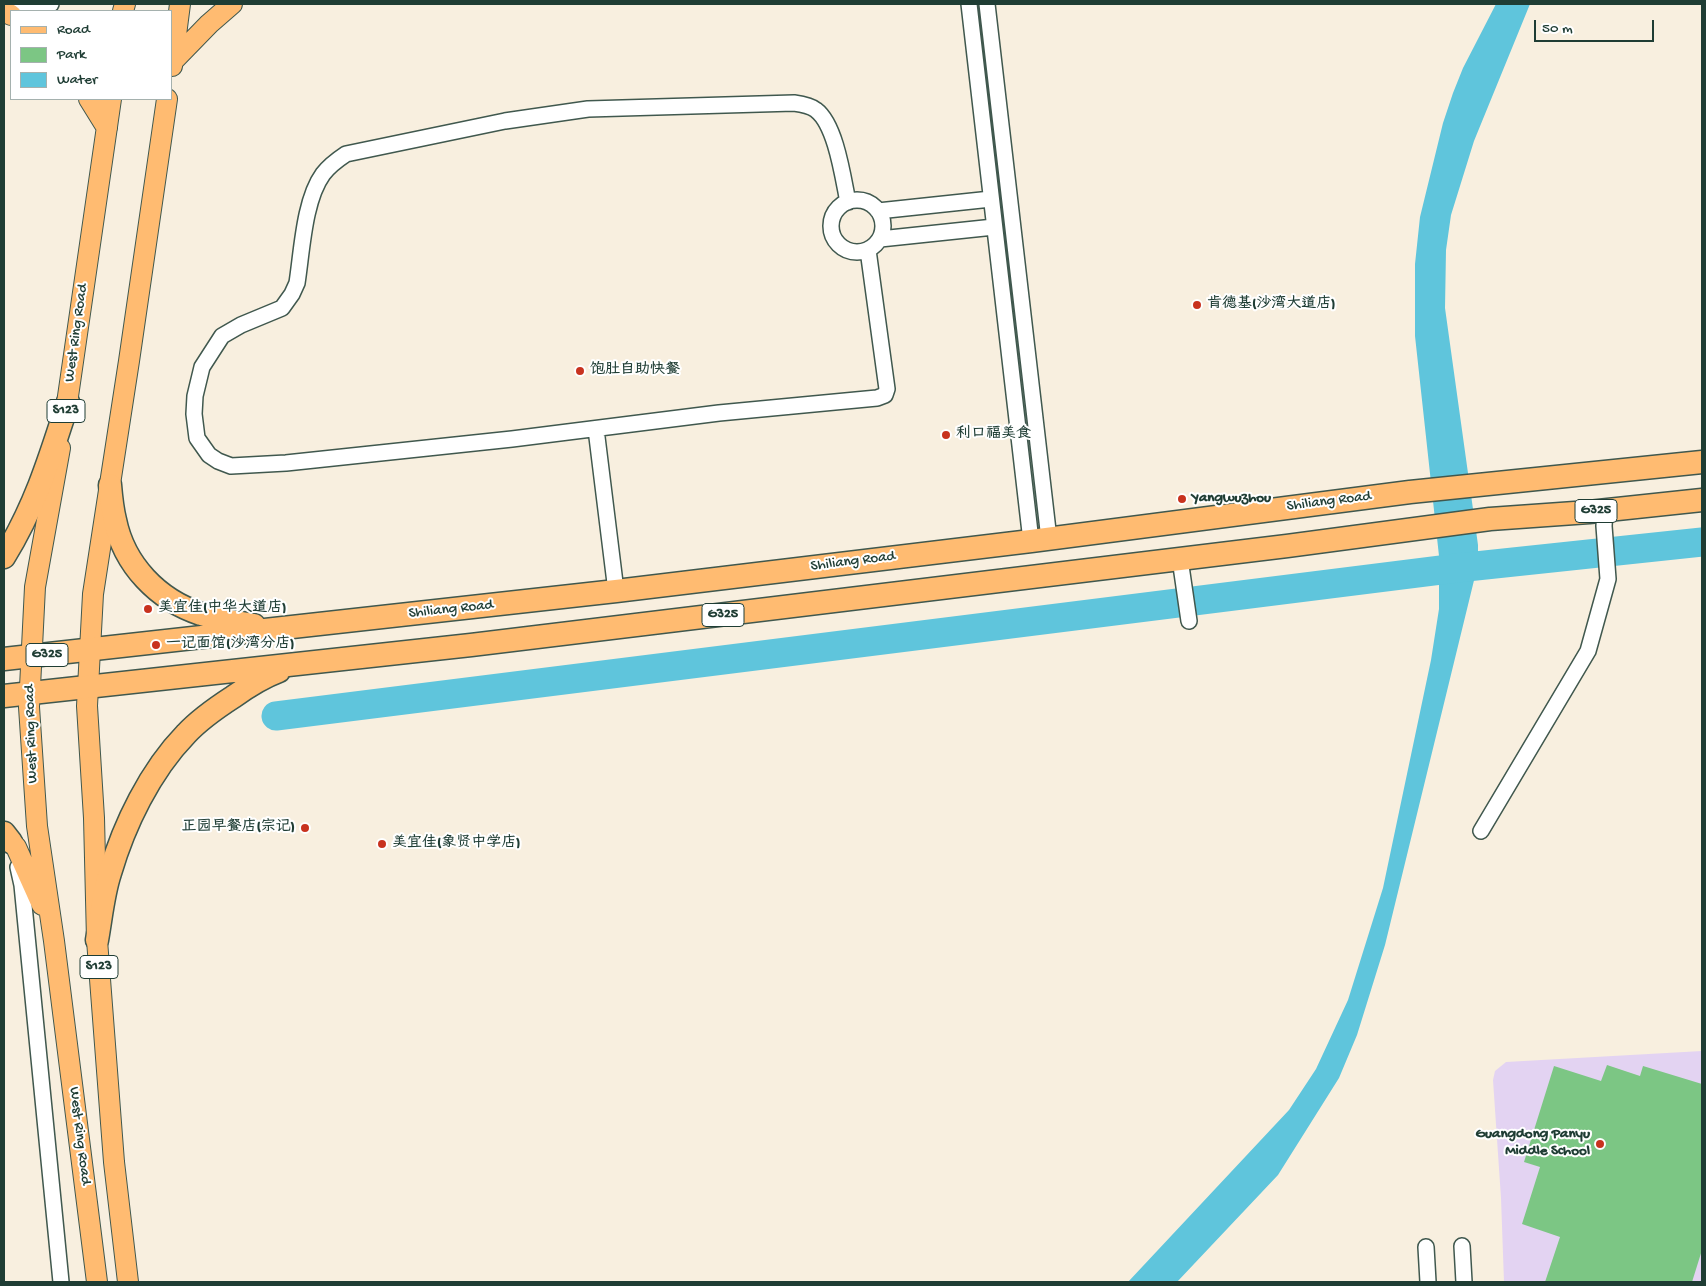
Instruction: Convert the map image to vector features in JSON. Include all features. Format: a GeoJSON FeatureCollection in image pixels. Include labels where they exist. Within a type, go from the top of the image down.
{"type":"FeatureCollection","features":[{"type":"Feature","properties":{"kind":"highway"},"geometry":{"type":"LineString","coordinates":[[4,557],[20,531],[42,482],[68,402]]}},
{"type":"Feature","properties":{"kind":"highway","name":"Shiliang Road"},"geometry":{"type":"LineString","coordinates":[[4,659],[616,591],[1040,540],[1410,492],[1702,462]]}},
{"type":"Feature","properties":{"kind":"highway"},"geometry":{"type":"LineString","coordinates":[[110,485],[115,521],[123,546],[136,569],[152,587],[174,602],[201,614],[279,629]]}},
{"type":"Feature","properties":{"kind":"highway","name":"G325"},"geometry":{"type":"LineString","coordinates":[[4,696],[1182,567],[1415,529],[1490,519],[1605,518],[1702,500]]}},
{"type":"Feature","properties":{"kind":"highway"},"geometry":{"type":"LineString","coordinates":[[97,940],[109,875],[124,833],[141,797],[164,762],[186,735],[217,707],[245,688],[270,675],[312,662],[316,625]]}},
{"type":"Feature","properties":{"kind":"main road"},"geometry":{"type":"LineString","coordinates":[[172,65],[180,4]]}},
{"type":"Feature","properties":{"kind":"main road"},"geometry":{"type":"LineString","coordinates":[[172,65],[209,24],[232,4]]}},
{"type":"Feature","properties":{"kind":"main road"},"geometry":{"type":"LineString","coordinates":[[90,100],[106,128]]}},
{"type":"Feature","properties":{"kind":"main road","name":"West Ring Road"},"geometry":{"type":"LineString","coordinates":[[97,1282],[37,826],[29,693],[35,587],[68,402],[111,100]]}},
{"type":"Feature","properties":{"kind":"main road","name":"S123"},"geometry":{"type":"LineString","coordinates":[[128,1282],[114,1162],[97,940],[94,818],[87,713],[89,650],[92,594],[167,100]]}},
{"type":"Feature","properties":{"kind":"main road"},"geometry":{"type":"LineString","coordinates":[[7,838],[16,847],[51,925]]}},
{"type":"Feature","properties":{"kind":"street"},"geometry":{"type":"LineString","coordinates":[[4,10],[51,4]]}},
{"type":"Feature","properties":{"kind":"street"},"geometry":{"type":"LineString","coordinates":[[969,4],[994,227],[1040,540]]}},
{"type":"Feature","properties":{"kind":"street"},"geometry":{"type":"LineString","coordinates":[[987,4],[1040,540]]}},
{"type":"Feature","properties":{"kind":"street"},"geometry":{"type":"LineString","coordinates":[[848,202],[828,124],[816,110],[794,103],[588,109],[505,121],[346,154],[330,166],[315,186],[309,203],[296,283],[292,294],[282,308],[241,325],[222,336],[202,367],[195,396],[194,414],[197,438],[209,454],[218,461],[231,466],[286,463],[719,413],[877,398],[885,395],[887,389],[868,250]]}},
{"type":"Feature","properties":{"kind":"street"},"geometry":{"type":"LineString","coordinates":[[878,211],[991,199]]}},
{"type":"Feature","properties":{"kind":"street"},"geometry":{"type":"LineString","coordinates":[[860,200],[867,202],[878,211],[883,225],[880,239],[868,250],[851,251],[842,247],[836,241],[832,233],[832,224],[838,208],[848,202],[860,200]]}},
{"type":"Feature","properties":{"kind":"street"},"geometry":{"type":"LineString","coordinates":[[880,239],[994,227]]}},
{"type":"Feature","properties":{"kind":"street"},"geometry":{"type":"LineString","coordinates":[[596,428],[616,591]]}},
{"type":"Feature","properties":{"kind":"street"},"geometry":{"type":"LineString","coordinates":[[1481,831],[1588,651],[1608,579],[1605,518]]}},
{"type":"Feature","properties":{"kind":"street"},"geometry":{"type":"LineString","coordinates":[[1182,567],[1189,621]]}},
{"type":"Feature","properties":{"kind":"street"},"geometry":{"type":"LineString","coordinates":[[7,838],[22,885],[61,1282]]}},
{"type":"Feature","properties":{"kind":"street"},"geometry":{"type":"LineString","coordinates":[[1462,1246],[1464,1282]]}},
{"type":"Feature","properties":{"kind":"street"},"geometry":{"type":"LineString","coordinates":[[1426,1247],[1428,1282]]}},
{"type":"Feature","properties":{"kind":"shaded area","name":"Guangdong Panyu Middle School"},"geometry":{"type":"Polygon","coordinates":[[[1702,1051],[1702,1282],[1504,1282],[1501,1198],[1493,1080],[1495,1071],[1506,1062],[1702,1051]]]}},
{"type":"Feature","properties":{"kind":"green space","name":"Guangdong Panyu Middle School"},"geometry":{"type":"Polygon","coordinates":[[[1607,1065],[1640,1076],[1643,1066],[1702,1084],[1702,1250],[1692,1282],[1545,1282],[1560,1237],[1522,1224],[1540,1167],[1524,1162],[1554,1066],[1601,1081],[1607,1065]]]}},
{"type":"Feature","properties":{"kind":"water"},"geometry":{"type":"Polygon","coordinates":[[[1496,4],[1530,4],[1474,141],[1451,215],[1446,250],[1445,308],[1478,545],[1478,564],[1385,945],[1357,1035],[1339,1078],[1278,1175],[1177,1282],[1128,1282],[1289,1110],[1316,1069],[1348,1000],[1383,888],[1431,660],[1439,609],[1439,556],[1415,336],[1415,264],[1420,217],[1443,123],[1453,93],[1463,68],[1496,4]]]}},
{"type":"Feature","properties":{"kind":"waterway"},"geometry":{"type":"LineString","coordinates":[[276,716],[1457,568],[1702,542]]}},
{"type":"Feature","properties":{"kind":"place","name":"肯德基(沙湾大道店)"},"geometry":{"type":"Point","coordinates":[1197,305]}},
{"type":"Feature","properties":{"kind":"place","name":"饱肚自助快餐"},"geometry":{"type":"Point","coordinates":[580,371]}},
{"type":"Feature","properties":{"kind":"place","name":"利口福美食"},"geometry":{"type":"Point","coordinates":[946,435]}},
{"type":"Feature","properties":{"kind":"place","name":"Yangwuzhou"},"geometry":{"type":"Point","coordinates":[1182,499]}},
{"type":"Feature","properties":{"kind":"place","name":"美宜佳(中华大道店)"},"geometry":{"type":"Point","coordinates":[148,609]}},
{"type":"Feature","properties":{"kind":"place","name":"一记面馆(沙湾分店)"},"geometry":{"type":"Point","coordinates":[156,645]}},
{"type":"Feature","properties":{"kind":"place","name":"正园早餐店(宗记)"},"geometry":{"type":"Point","coordinates":[305,828]}},
{"type":"Feature","properties":{"kind":"place","name":"美宜佳(象贤中学店)"},"geometry":{"type":"Point","coordinates":[382,844]}},
{"type":"Feature","properties":{"kind":"place","name":"Guangdong Panyu Middle School"},"geometry":{"type":"Point","coordinates":[1600,1144]}}]}
